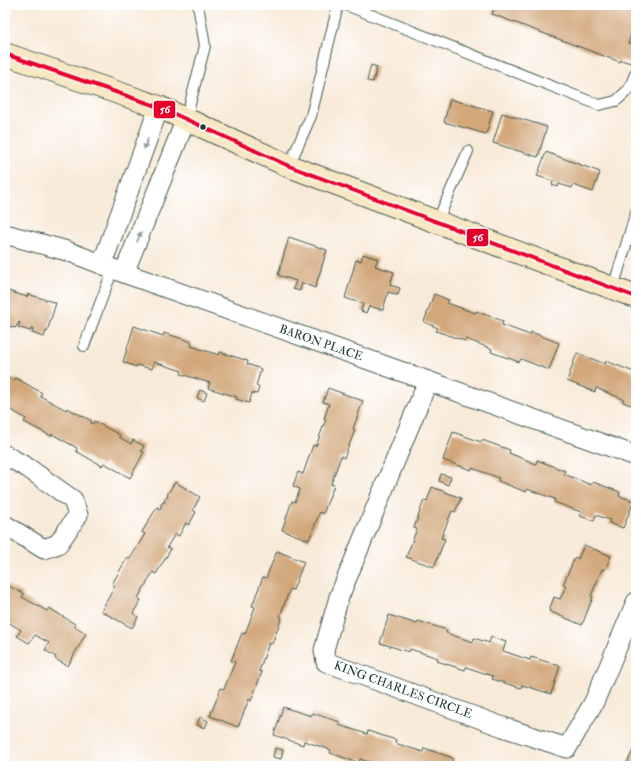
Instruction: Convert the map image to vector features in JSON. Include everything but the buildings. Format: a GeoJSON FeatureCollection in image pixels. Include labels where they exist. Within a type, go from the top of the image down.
{"type":"FeatureCollection","features":[{"type":"Feature","properties":{"kind":"main road"},"geometry":{"type":"LineString","coordinates":[[5,54],[159,107],[289,166],[636,297]]}},
{"type":"Feature","properties":{"kind":"street"},"geometry":{"type":"LineString","coordinates":[[113,269],[159,107]]}},
{"type":"Feature","properties":{"kind":"street"},"geometry":{"type":"LineString","coordinates":[[113,269],[186,119]]}},
{"type":"Feature","properties":{"kind":"street","name":"BARON PLACE"},"geometry":{"type":"LineString","coordinates":[[5,234],[67,251],[113,269],[428,380],[636,456]]}},
{"type":"Feature","properties":{"kind":"street","name":"KING CHARLES CIRCLE"},"geometry":{"type":"LineString","coordinates":[[428,380],[340,597],[324,650],[326,662],[503,727],[567,748],[594,702],[636,602]]}},
{"type":"Feature","properties":{"kind":"street"},"geometry":{"type":"LineString","coordinates":[[5,455],[28,468],[73,500],[78,515],[58,544],[44,549],[5,525]]}},
{"type":"Feature","properties":{"kind":"lane"},"geometry":{"type":"LineString","coordinates":[[186,119],[205,46],[198,5]]}},
{"type":"Feature","properties":{"kind":"lane"},"geometry":{"type":"LineString","coordinates":[[289,166],[311,116],[338,5]]}},
{"type":"Feature","properties":{"kind":"lane"},"geometry":{"type":"LineString","coordinates":[[346,5],[599,105],[616,101],[629,89],[636,72]]}},
{"type":"Feature","properties":{"kind":"lane"},"geometry":{"type":"LineString","coordinates":[[438,222],[468,151]]}},
{"type":"Feature","properties":{"kind":"lane"},"geometry":{"type":"LineString","coordinates":[[613,288],[636,212]]}},
{"type":"Feature","properties":{"kind":"lane"},"geometry":{"type":"LineString","coordinates":[[84,346],[113,269]]}},
{"type":"Feature","properties":{"kind":"transit line","name":"56"},"geometry":{"type":"LineString","coordinates":[[5,54],[159,107],[289,166],[636,297]]}}]}
